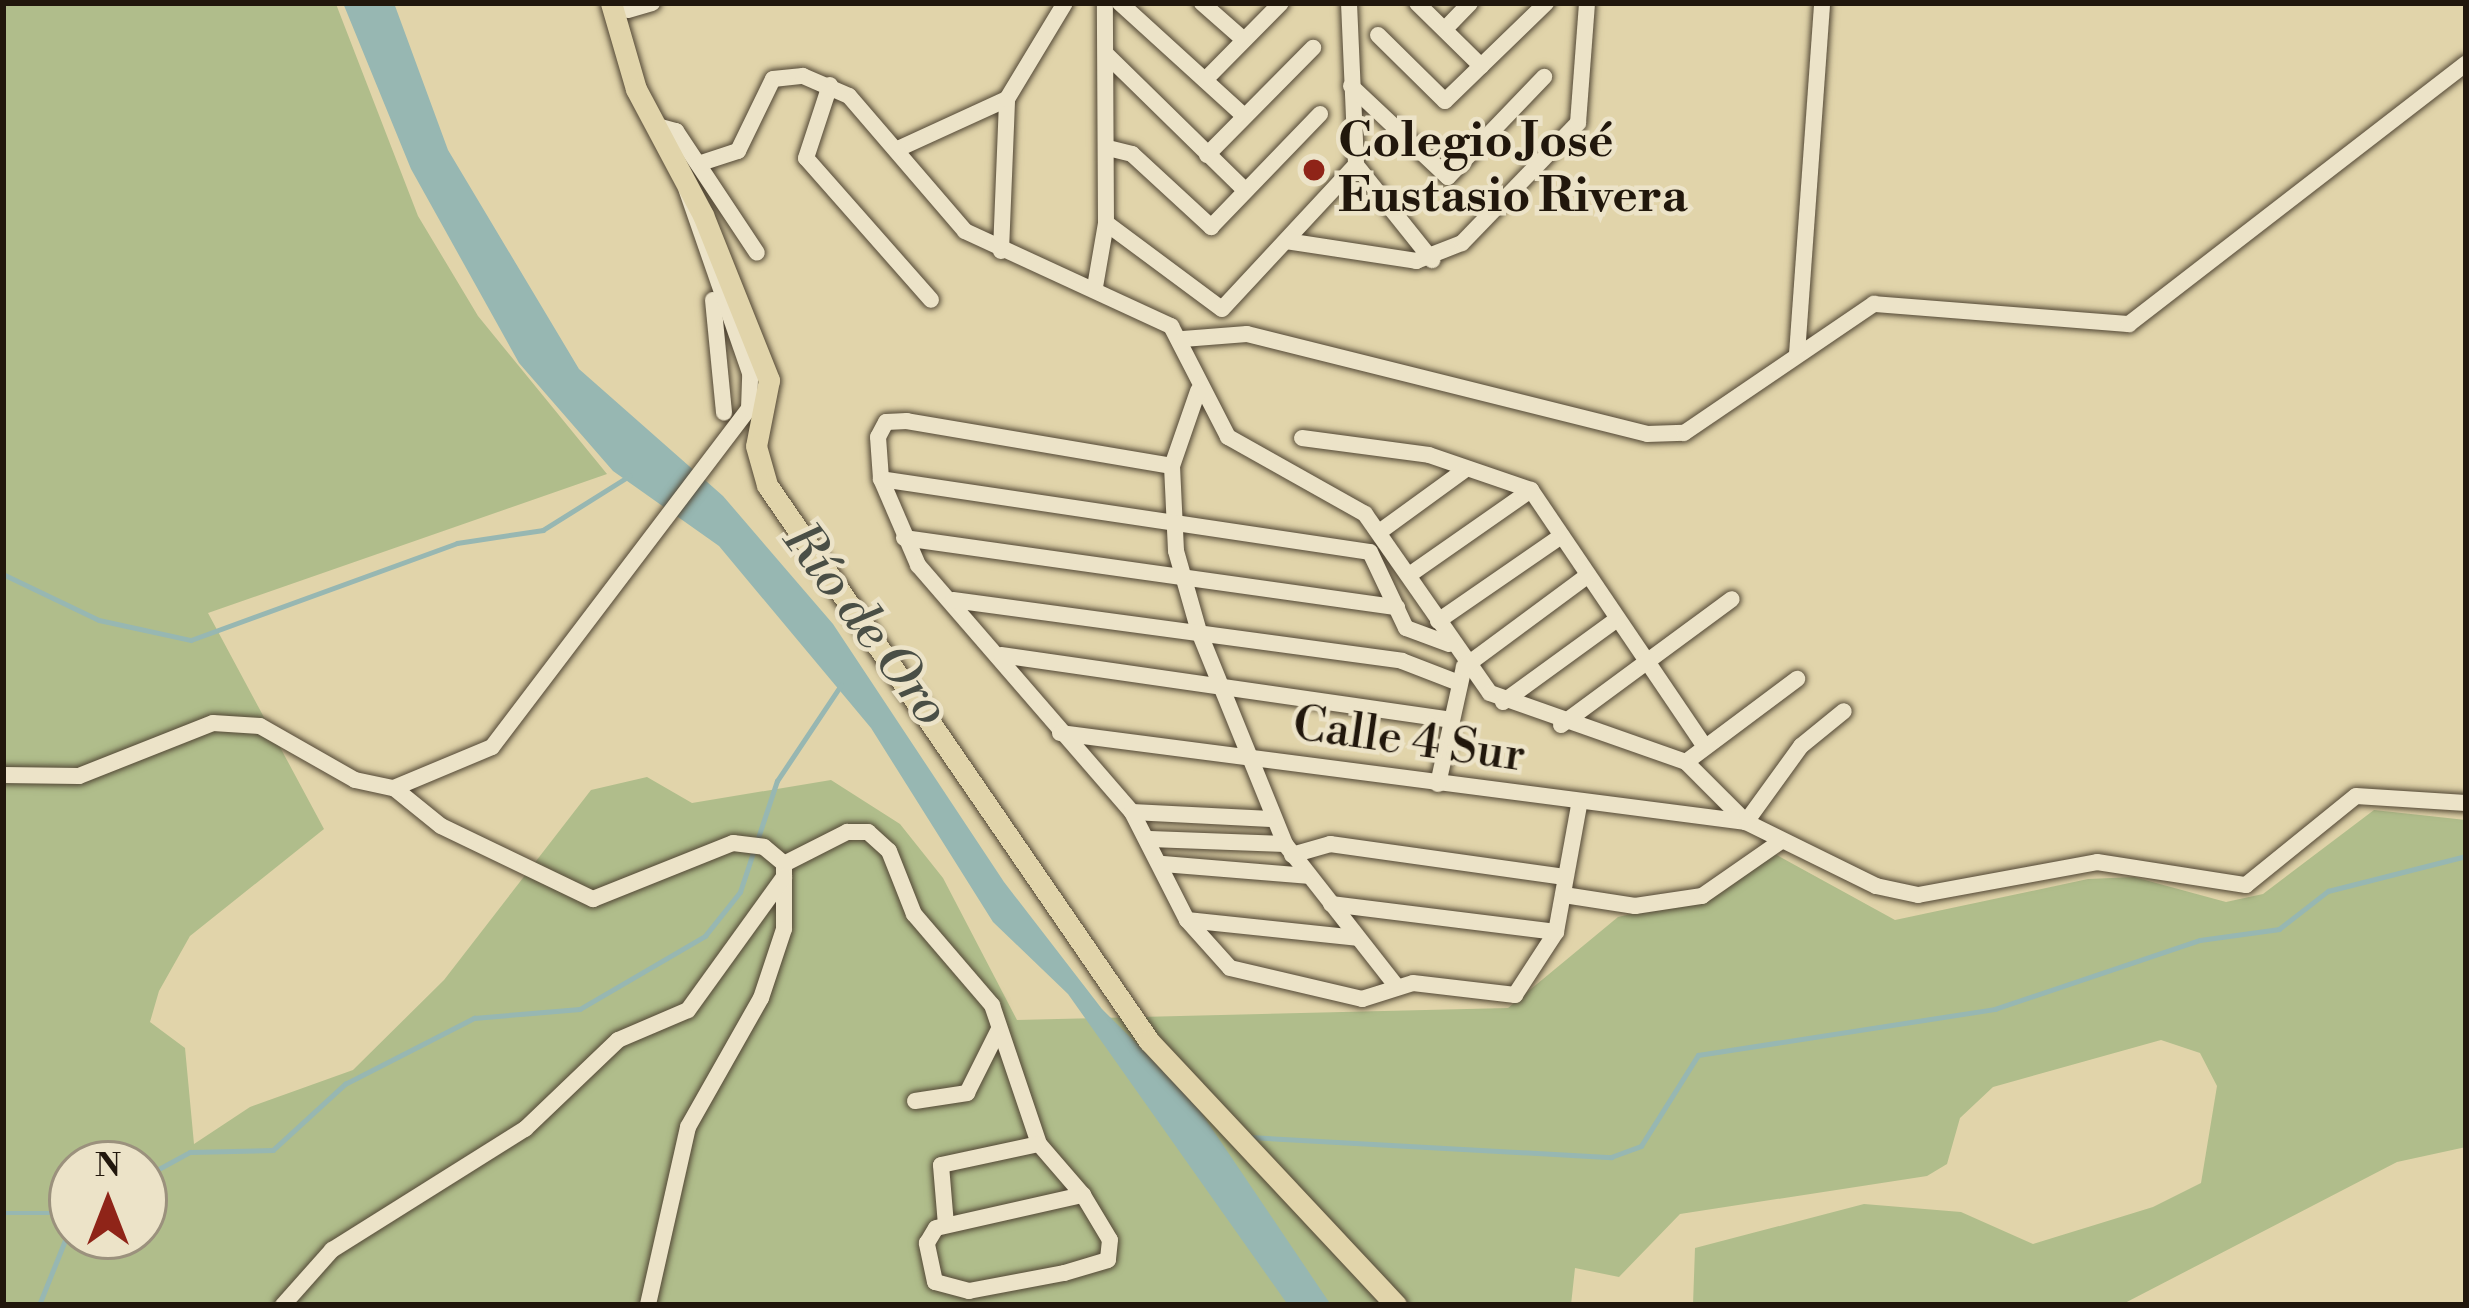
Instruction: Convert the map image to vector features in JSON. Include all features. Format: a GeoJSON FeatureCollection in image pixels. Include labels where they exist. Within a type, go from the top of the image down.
{"type":"FeatureCollection","features":[{"type":"Feature","properties":{"kind":"main road"},"geometry":{"type":"LineString","coordinates":[[622,5],[654,119],[770,380],[756,446],[767,484],[1149,1041],[1396,1305]]}},
{"type":"Feature","properties":{"kind":"street"},"geometry":{"type":"LineString","coordinates":[[622,5],[652,3]]}},
{"type":"Feature","properties":{"kind":"street"},"geometry":{"type":"LineString","coordinates":[[1001,251],[1007,99],[1065,3]]}},
{"type":"Feature","properties":{"kind":"street"},"geometry":{"type":"LineString","coordinates":[[1095,286],[1106,223],[1105,3]]}},
{"type":"Feature","properties":{"kind":"street"},"geometry":{"type":"LineString","coordinates":[[1120,3],[1244,116]]}},
{"type":"Feature","properties":{"kind":"street"},"geometry":{"type":"LineString","coordinates":[[1205,80],[1281,3]]}},
{"type":"Feature","properties":{"kind":"street"},"geometry":{"type":"LineString","coordinates":[[1349,3],[1356,165],[1432,260]]}},
{"type":"Feature","properties":{"kind":"street"},"geometry":{"type":"LineString","coordinates":[[1418,3],[1481,66]]}},
{"type":"Feature","properties":{"kind":"street"},"geometry":{"type":"LineString","coordinates":[[1445,28],[1470,3]]}},
{"type":"Feature","properties":{"kind":"street"},"geometry":{"type":"LineString","coordinates":[[1378,35],[1445,101],[1546,3]]}},
{"type":"Feature","properties":{"kind":"street"},"geometry":{"type":"LineString","coordinates":[[1432,260],[1578,123],[1587,3]]}},
{"type":"Feature","properties":{"kind":"street"},"geometry":{"type":"LineString","coordinates":[[1796,354],[1822,3]]}},
{"type":"Feature","properties":{"kind":"street"},"geometry":{"type":"LineString","coordinates":[[1207,4],[1244,40]]}},
{"type":"Feature","properties":{"kind":"street"},"geometry":{"type":"LineString","coordinates":[[1207,155],[1313,48]]}},
{"type":"Feature","properties":{"kind":"street"},"geometry":{"type":"LineString","coordinates":[[1108,56],[1244,189]]}},
{"type":"Feature","properties":{"kind":"street"},"geometry":{"type":"LineString","coordinates":[[701,163],[738,151],[773,80],[830,85],[900,148],[952,220],[1001,251],[1095,286],[1183,339],[1247,334],[1657,436],[1703,425],[1796,354],[1885,302],[2129,324],[2466,64]]}},
{"type":"Feature","properties":{"kind":"street"},"geometry":{"type":"LineString","coordinates":[[1351,86],[1448,177],[1544,77]]}},
{"type":"Feature","properties":{"kind":"street"},"geometry":{"type":"LineString","coordinates":[[830,85],[806,158],[931,300]]}},
{"type":"Feature","properties":{"kind":"street"},"geometry":{"type":"LineString","coordinates":[[900,148],[1007,99]]}},
{"type":"Feature","properties":{"kind":"street"},"geometry":{"type":"LineString","coordinates":[[1108,148],[1132,154],[1208,227],[1319,114]]}},
{"type":"Feature","properties":{"kind":"street"},"geometry":{"type":"LineString","coordinates":[[654,119],[676,130],[757,253]]}},
{"type":"Feature","properties":{"kind":"street"},"geometry":{"type":"LineString","coordinates":[[1106,223],[1222,309],[1356,165]]}},
{"type":"Feature","properties":{"kind":"street"},"geometry":{"type":"LineString","coordinates":[[394,788],[492,747],[730,443],[749,409],[750,373],[707,266],[687,189]]}},
{"type":"Feature","properties":{"kind":"street"},"geometry":{"type":"LineString","coordinates":[[1286,241],[1432,260]]}},
{"type":"Feature","properties":{"kind":"street"},"geometry":{"type":"LineString","coordinates":[[707,266],[724,412]]}},
{"type":"Feature","properties":{"kind":"street"},"geometry":{"type":"LineString","coordinates":[[1183,339],[1198,391],[1240,448],[1344,497],[1382,530],[1412,574],[1461,675],[1438,784]]}},
{"type":"Feature","properties":{"kind":"street"},"geometry":{"type":"LineString","coordinates":[[1198,391],[1172,466],[1173,526],[1199,632],[1271,819],[1289,850],[1394,983]]}},
{"type":"Feature","properties":{"kind":"street"},"geometry":{"type":"LineString","coordinates":[[1172,466],[896,420],[879,429],[880,479],[904,538],[1060,733],[1132,812],[1163,864],[1187,920],[1246,978],[1362,999],[1394,983],[1515,995],[1556,932],[1579,806]]}},
{"type":"Feature","properties":{"kind":"street"},"geometry":{"type":"LineString","coordinates":[[1301,438],[1466,469],[1531,490],[1705,747]]}},
{"type":"Feature","properties":{"kind":"street"},"geometry":{"type":"LineString","coordinates":[[1382,530],[1466,469]]}},
{"type":"Feature","properties":{"kind":"street"},"geometry":{"type":"LineString","coordinates":[[880,479],[1370,552],[1406,628],[1402,662]]}},
{"type":"Feature","properties":{"kind":"street"},"geometry":{"type":"LineString","coordinates":[[1412,574],[1531,490]]}},
{"type":"Feature","properties":{"kind":"street"},"geometry":{"type":"LineString","coordinates":[[1438,621],[1561,536]]}},
{"type":"Feature","properties":{"kind":"street"},"geometry":{"type":"LineString","coordinates":[[904,538],[1396,607]]}},
{"type":"Feature","properties":{"kind":"street"},"geometry":{"type":"LineString","coordinates":[[1461,675],[1587,576]]}},
{"type":"Feature","properties":{"kind":"street"},"geometry":{"type":"LineString","coordinates":[[1561,725],[1732,599]]}},
{"type":"Feature","properties":{"kind":"street"},"geometry":{"type":"LineString","coordinates":[[952,600],[1199,632],[1461,675],[1503,702],[1561,725],[1686,762],[1746,822],[1897,893],[2097,862],[2219,889],[2266,878],[2356,796],[2466,803]]}},
{"type":"Feature","properties":{"kind":"street"},"geometry":{"type":"LineString","coordinates":[[1503,702],[1616,620]]}},
{"type":"Feature","properties":{"kind":"street"},"geometry":{"type":"LineString","coordinates":[[1406,628],[1449,644]]}},
{"type":"Feature","properties":{"kind":"street"},"geometry":{"type":"LineString","coordinates":[[1001,655],[1450,720]]}},
{"type":"Feature","properties":{"kind":"street"},"geometry":{"type":"LineString","coordinates":[[1686,762],[1797,679]]}},
{"type":"Feature","properties":{"kind":"street"},"geometry":{"type":"LineString","coordinates":[[1746,822],[1801,746],[1844,711]]}},
{"type":"Feature","properties":{"kind":"street"},"geometry":{"type":"LineString","coordinates":[[3,776],[79,776],[239,722],[394,788],[441,826],[593,898],[757,844],[784,871],[784,929],[761,998],[688,1127],[648,1305]]}},
{"type":"Feature","properties":{"kind":"street","name":"Calle 4 Sur"},"geometry":{"type":"LineString","coordinates":[[1060,733],[1579,806],[1746,822]]}},
{"type":"Feature","properties":{"kind":"street"},"geometry":{"type":"LineString","coordinates":[[1132,812],[1271,819]]}},
{"type":"Feature","properties":{"kind":"street"},"geometry":{"type":"LineString","coordinates":[[283,1305],[332,1250],[525,1129],[618,1040],[688,1010],[784,871],[847,832],[878,838],[902,897],[979,982],[1000,1028],[1039,1144],[1083,1195],[1110,1240],[1108,1259],[969,1298],[929,1270],[929,1234],[946,1225],[1083,1195]]}},
{"type":"Feature","properties":{"kind":"street"},"geometry":{"type":"LineString","coordinates":[[1150,839],[1289,850],[1330,844],[1564,886],[1635,906],[1687,899],[1728,884],[1781,841]]}},
{"type":"Feature","properties":{"kind":"street"},"geometry":{"type":"LineString","coordinates":[[1163,864],[1308,875]]}},
{"type":"Feature","properties":{"kind":"street"},"geometry":{"type":"LineString","coordinates":[[1331,904],[1556,932]]}},
{"type":"Feature","properties":{"kind":"street"},"geometry":{"type":"LineString","coordinates":[[1187,920],[1357,938]]}},
{"type":"Feature","properties":{"kind":"street"},"geometry":{"type":"LineString","coordinates":[[915,1101],[967,1093],[1000,1028]]}},
{"type":"Feature","properties":{"kind":"street"},"geometry":{"type":"LineString","coordinates":[[946,1225],[941,1165],[1039,1144]]}},
{"type":"Feature","properties":{"kind":"green space"},"geometry":{"type":"Polygon","coordinates":[[[3,3],[336,4],[418,216],[478,316],[607,474],[208,613],[324,829],[190,936],[159,991],[150,1022],[185,1048],[194,1144],[250,1107],[353,1070],[444,980],[591,790],[647,777],[692,803],[831,780],[900,824],[943,878],[1017,1020],[1508,1008],[1618,917],[1721,893],[1775,854],[1895,920],[2088,879],[2134,877],[2226,902],[2263,894],[2374,810],[2466,820],[2466,1147],[2397,1162],[2121,1305],[1693,1305],[1695,1248],[1864,1204],[1961,1212],[2033,1244],[2153,1207],[2201,1183],[2217,1086],[2200,1053],[2161,1040],[1993,1087],[1960,1118],[1947,1164],[1927,1176],[1680,1214],[1619,1277],[1575,1268],[1571,1305],[3,1305],[3,3]]]}},
{"type":"Feature","properties":{"kind":"water"},"geometry":{"type":"Polygon","coordinates":[[[343,3],[394,3],[448,150],[579,369],[723,496],[833,624],[1004,882],[1102,1009],[1192,1099],[1331,1305],[1288,1305],[1068,994],[993,922],[871,728],[719,546],[613,471],[519,363],[411,169],[343,3]]]}},
{"type":"Feature","properties":{"kind":"waterway"},"geometry":{"type":"LineString","coordinates":[[3,574],[99,620],[191,640],[457,543],[543,530],[629,476]]}},
{"type":"Feature","properties":{"kind":"waterway","name":"Río de Oro"},"geometry":{"type":"LineString","coordinates":[[168,1164],[190,1152],[273,1150],[345,1084],[474,1018],[580,1009],[705,936],[740,892],[777,781],[841,685]]}},
{"type":"Feature","properties":{"kind":"waterway"},"geometry":{"type":"LineString","coordinates":[[1249,1137],[1611,1157],[1641,1146],[1698,1055],[1995,1009],[2200,940],[2279,929],[2328,891],[2466,856]]}},
{"type":"Feature","properties":{"kind":"waterway"},"geometry":{"type":"LineString","coordinates":[[3,1213],[48,1213]]}},
{"type":"Feature","properties":{"kind":"waterway"},"geometry":{"type":"LineString","coordinates":[[39,1305],[57,1260]]}},
{"type":"Feature","properties":{"kind":"place","name":"Colegio José Eustasio Rivera"},"geometry":{"type":"Point","coordinates":[1314,170]}}]}
